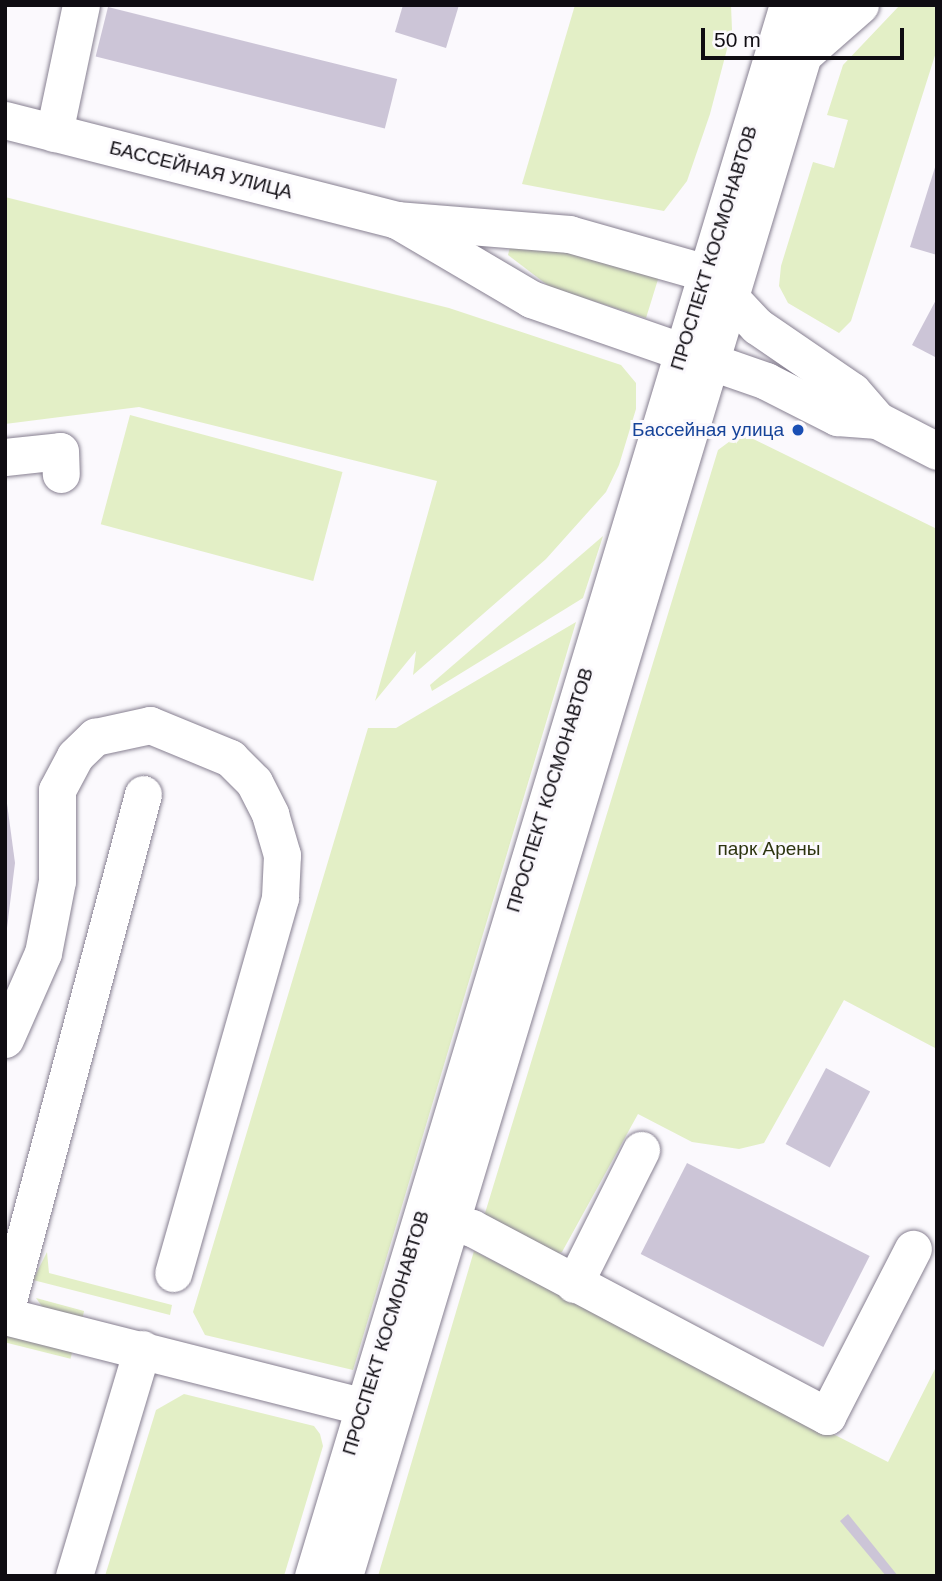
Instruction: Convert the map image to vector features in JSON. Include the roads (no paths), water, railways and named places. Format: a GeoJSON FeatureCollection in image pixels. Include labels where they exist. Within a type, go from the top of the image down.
{"type":"FeatureCollection","features":[{"type":"Feature","properties":{"kind":"street"},"geometry":{"type":"LineString","coordinates":[[54,133],[81,5]]}},
{"type":"Feature","properties":{"kind":"street"},"geometry":{"type":"LineString","coordinates":[[763,5],[789,51],[860,5]]}},
{"type":"Feature","properties":{"kind":"street","name":"ПРОСПЕКТ КОСМОНАВТОВ"},"geometry":{"type":"LineString","coordinates":[[788,5],[789,51]]}},
{"type":"Feature","properties":{"kind":"street","name":"ПРОСПЕКТ КОСМОНАВТОВ"},"geometry":{"type":"LineString","coordinates":[[313,1576],[378,1410],[789,51],[818,5]]}},
{"type":"Feature","properties":{"kind":"street","name":"БАССЕЙНАЯ УЛИЦА"},"geometry":{"type":"LineString","coordinates":[[5,120],[396,220],[569,234],[720,284],[757,326],[852,391],[877,420],[937,451]]}},
{"type":"Feature","properties":{"kind":"street","name":"БАССЕЙНАЯ УЛИЦА"},"geometry":{"type":"LineString","coordinates":[[396,220],[531,299],[697,356],[837,417],[877,420]]}},
{"type":"Feature","properties":{"kind":"street"},"geometry":{"type":"LineString","coordinates":[[5,457],[60,452],[61,474]]}},
{"type":"Feature","properties":{"kind":"street"},"geometry":{"type":"LineString","coordinates":[[5,1039],[43,953],[57,881],[57,790],[75,755],[95,737],[150,725],[230,758],[254,782],[270,814],[282,855],[280,898],[173,1273]]}},
{"type":"Feature","properties":{"kind":"street"},"geometry":{"type":"LineString","coordinates":[[142,794],[5,1314],[378,1410]]}},
{"type":"Feature","properties":{"kind":"street"},"geometry":{"type":"LineString","coordinates":[[573,1284],[641,1150]]}},
{"type":"Feature","properties":{"kind":"street"},"geometry":{"type":"LineString","coordinates":[[437,1216],[827,1416],[913,1249]]}},
{"type":"Feature","properties":{"kind":"street"},"geometry":{"type":"LineString","coordinates":[[74,1576],[142,1349]]}},
{"type":"Feature","properties":{"kind":"street","name":"ПРОСПЕКТ КОСМОНАВТОВ"},"geometry":{"type":"LineString","coordinates":[[344,1576],[378,1410]]}},
{"type":"Feature","properties":{"kind":"place","name":"Бассейная улица"},"geometry":{"type":"Point","coordinates":[798,430]}},
{"type":"Feature","properties":{"kind":"park label","name":"парк Арены"},"geometry":{"type":"Point","coordinates":[769,849]}}]}
